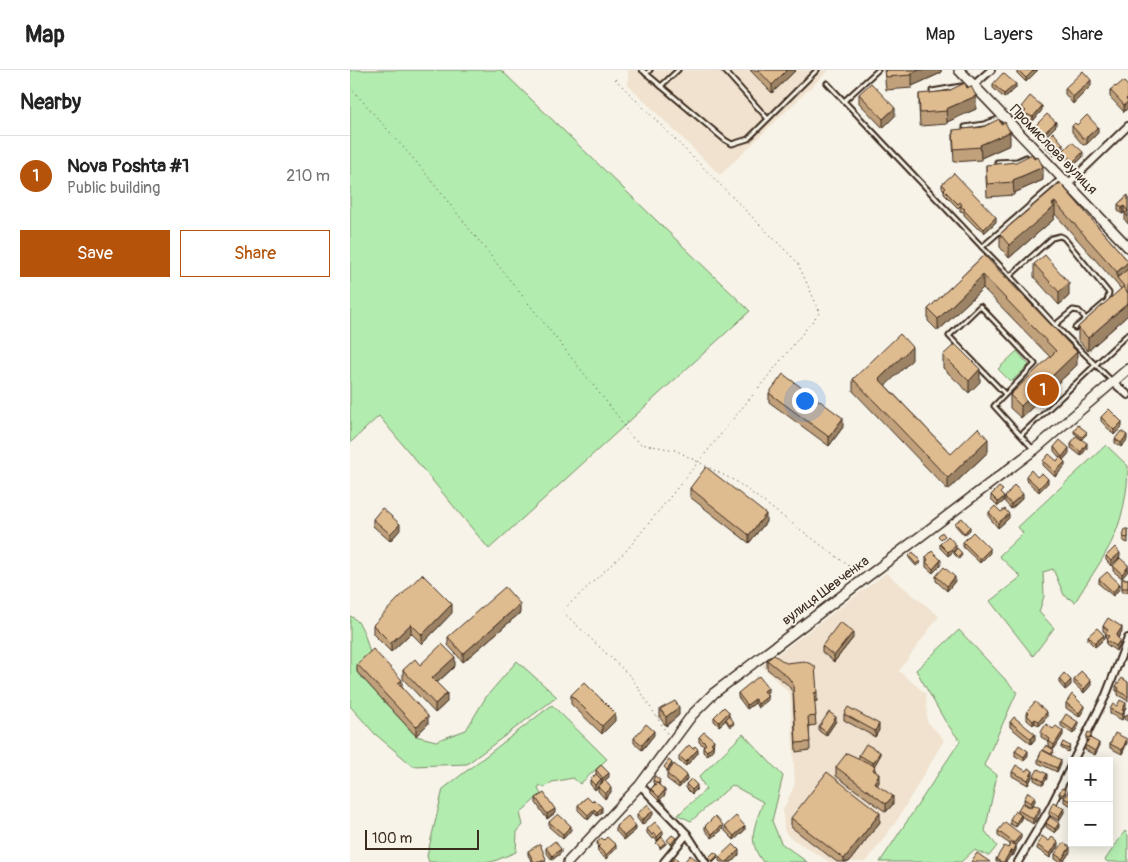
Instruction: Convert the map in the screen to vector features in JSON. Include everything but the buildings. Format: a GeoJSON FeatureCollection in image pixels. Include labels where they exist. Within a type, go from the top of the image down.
{"type":"FeatureCollection","features":[{"type":"Feature","properties":{"kind":"street","name":"Промислова вулиця"},"geometry":{"type":"LineString","coordinates":[[960,70],[1128,246]]}},
{"type":"Feature","properties":{"kind":"street"},"geometry":{"type":"LineString","coordinates":[[972,83],[991,70]]}},
{"type":"Feature","properties":{"kind":"street"},"geometry":{"type":"LineString","coordinates":[[1065,181],[1128,126]]}},
{"type":"Feature","properties":{"kind":"street","name":"вулиця Шевченка"},"geometry":{"type":"LineString","coordinates":[[568,862],[640,785],[692,715],[714,693],[864,577],[1034,450],[1128,369]]}},
{"type":"Feature","properties":{"kind":"street"},"geometry":{"type":"LineString","coordinates":[[1114,383],[1128,395]]}},
{"type":"Feature","properties":{"kind":"street"},"geometry":{"type":"LineString","coordinates":[[1076,757],[1106,695],[1128,638]]}},
{"type":"Feature","properties":{"kind":"street"},"geometry":{"type":"LineString","coordinates":[[1018,862],[1050,808],[1068,772]]}},
{"type":"Feature","properties":{"kind":"street"},"geometry":{"type":"LineString","coordinates":[[640,785],[687,834],[705,862]]}},
{"type":"Feature","properties":{"kind":"street"},"geometry":{"type":"LineString","coordinates":[[664,862],[687,834]]}},
{"type":"Feature","properties":{"kind":"lane"},"geometry":{"type":"LineString","coordinates":[[642,70],[732,144],[748,139],[818,70]]}},
{"type":"Feature","properties":{"kind":"lane"},"geometry":{"type":"LineString","coordinates":[[646,74],[650,70]]}},
{"type":"Feature","properties":{"kind":"lane"},"geometry":{"type":"LineString","coordinates":[[661,86],[678,70]]}},
{"type":"Feature","properties":{"kind":"lane"},"geometry":{"type":"LineString","coordinates":[[724,70],[768,119]]}},
{"type":"Feature","properties":{"kind":"lane"},"geometry":{"type":"LineString","coordinates":[[844,101],[878,70]]}},
{"type":"Feature","properties":{"kind":"lane"},"geometry":{"type":"LineString","coordinates":[[827,83],[1055,324],[1114,383]]}},
{"type":"Feature","properties":{"kind":"lane"},"geometry":{"type":"LineString","coordinates":[[932,91],[972,83]]}},
{"type":"Feature","properties":{"kind":"lane"},"geometry":{"type":"LineString","coordinates":[[965,127],[984,124],[1004,117]]}},
{"type":"Feature","properties":{"kind":"lane"},"geometry":{"type":"LineString","coordinates":[[997,162],[1016,161],[1039,153]]}},
{"type":"Feature","properties":{"kind":"lane"},"geometry":{"type":"LineString","coordinates":[[982,247],[1065,181]]}},
{"type":"Feature","properties":{"kind":"lane"},"geometry":{"type":"LineString","coordinates":[[1010,276],[1052,238],[1060,236],[1064,238],[1109,293],[1107,301],[1076,328]]}},
{"type":"Feature","properties":{"kind":"lane"},"geometry":{"type":"LineString","coordinates":[[1005,394],[950,336],[980,306],[1035,364],[994,406],[1022,434],[1034,450]]}},
{"type":"Feature","properties":{"kind":"lane"},"geometry":{"type":"LineString","coordinates":[[1055,324],[1073,310],[1079,311],[1086,319]]}},
{"type":"Feature","properties":{"kind":"lane"},"geometry":{"type":"LineString","coordinates":[[1022,434],[1094,364],[1128,334]]}},
{"type":"Feature","properties":{"kind":"path"},"geometry":{"type":"LineString","coordinates":[[615,78],[797,262],[820,312],[627,550],[562,611],[632,678],[672,742]]}},
{"type":"Feature","properties":{"kind":"path"},"geometry":{"type":"LineString","coordinates":[[350,87],[418,164],[620,419],[629,435],[641,444],[675,450],[737,482],[864,577]]}},
{"type":"Feature","properties":{"kind":"shaded area"},"geometry":{"type":"Polygon","coordinates":[[[628,70],[829,70],[720,175],[628,85],[628,70]]]}},
{"type":"Feature","properties":{"kind":"shaded area"},"geometry":{"type":"Polygon","coordinates":[[[886,573],[939,616],[899,671],[926,694],[927,721],[944,740],[896,822],[866,862],[830,862],[789,837],[784,830],[783,810],[795,784],[790,694],[762,666],[886,573]]]}},
{"type":"Feature","properties":{"kind":"green space"},"geometry":{"type":"Polygon","coordinates":[[[350,70],[501,70],[750,311],[489,549],[379,416],[350,443],[350,70]]]}},
{"type":"Feature","properties":{"kind":"green space"},"geometry":{"type":"Polygon","coordinates":[[[1017,351],[1029,365],[1011,382],[998,369],[1017,351]]]}},
{"type":"Feature","properties":{"kind":"green space"},"geometry":{"type":"Polygon","coordinates":[[[1106,445],[1128,466],[1127,486],[1118,527],[1106,552],[1075,602],[1064,595],[1053,569],[1043,572],[1044,596],[1039,612],[1054,628],[1033,656],[990,601],[1021,577],[999,556],[1023,533],[1018,527],[1106,445]]]}},
{"type":"Feature","properties":{"kind":"green space"},"geometry":{"type":"Polygon","coordinates":[[[350,616],[361,626],[370,653],[357,672],[416,736],[436,741],[466,730],[486,697],[517,661],[557,697],[467,764],[413,766],[375,734],[350,706],[350,616]]]}},
{"type":"Feature","properties":{"kind":"green space"},"geometry":{"type":"Polygon","coordinates":[[[959,630],[1017,692],[984,765],[997,775],[985,831],[997,846],[989,856],[974,850],[961,862],[880,862],[960,741],[945,721],[916,670],[959,630]]]}},
{"type":"Feature","properties":{"kind":"green space"},"geometry":{"type":"Polygon","coordinates":[[[552,705],[607,759],[580,784],[573,778],[552,782],[544,788],[540,785],[538,789],[541,794],[520,813],[523,825],[517,832],[516,852],[492,862],[429,862],[427,856],[443,789],[552,705]]]}},
{"type":"Feature","properties":{"kind":"green space"},"geometry":{"type":"Polygon","coordinates":[[[743,734],[783,776],[772,821],[781,843],[807,862],[763,862],[753,840],[755,826],[763,802],[732,785],[691,821],[678,815],[706,789],[699,777],[743,734]]]}},
{"type":"Feature","properties":{"kind":"green space"},"geometry":{"type":"Polygon","coordinates":[[[1125,831],[1128,835],[1128,862],[1108,862],[1105,860],[1125,831]]]}},
{"type":"Feature","properties":{"kind":"place","name":"Nova Poshta #1"},"geometry":{"type":"Point","coordinates":[1043,390]}}]}
